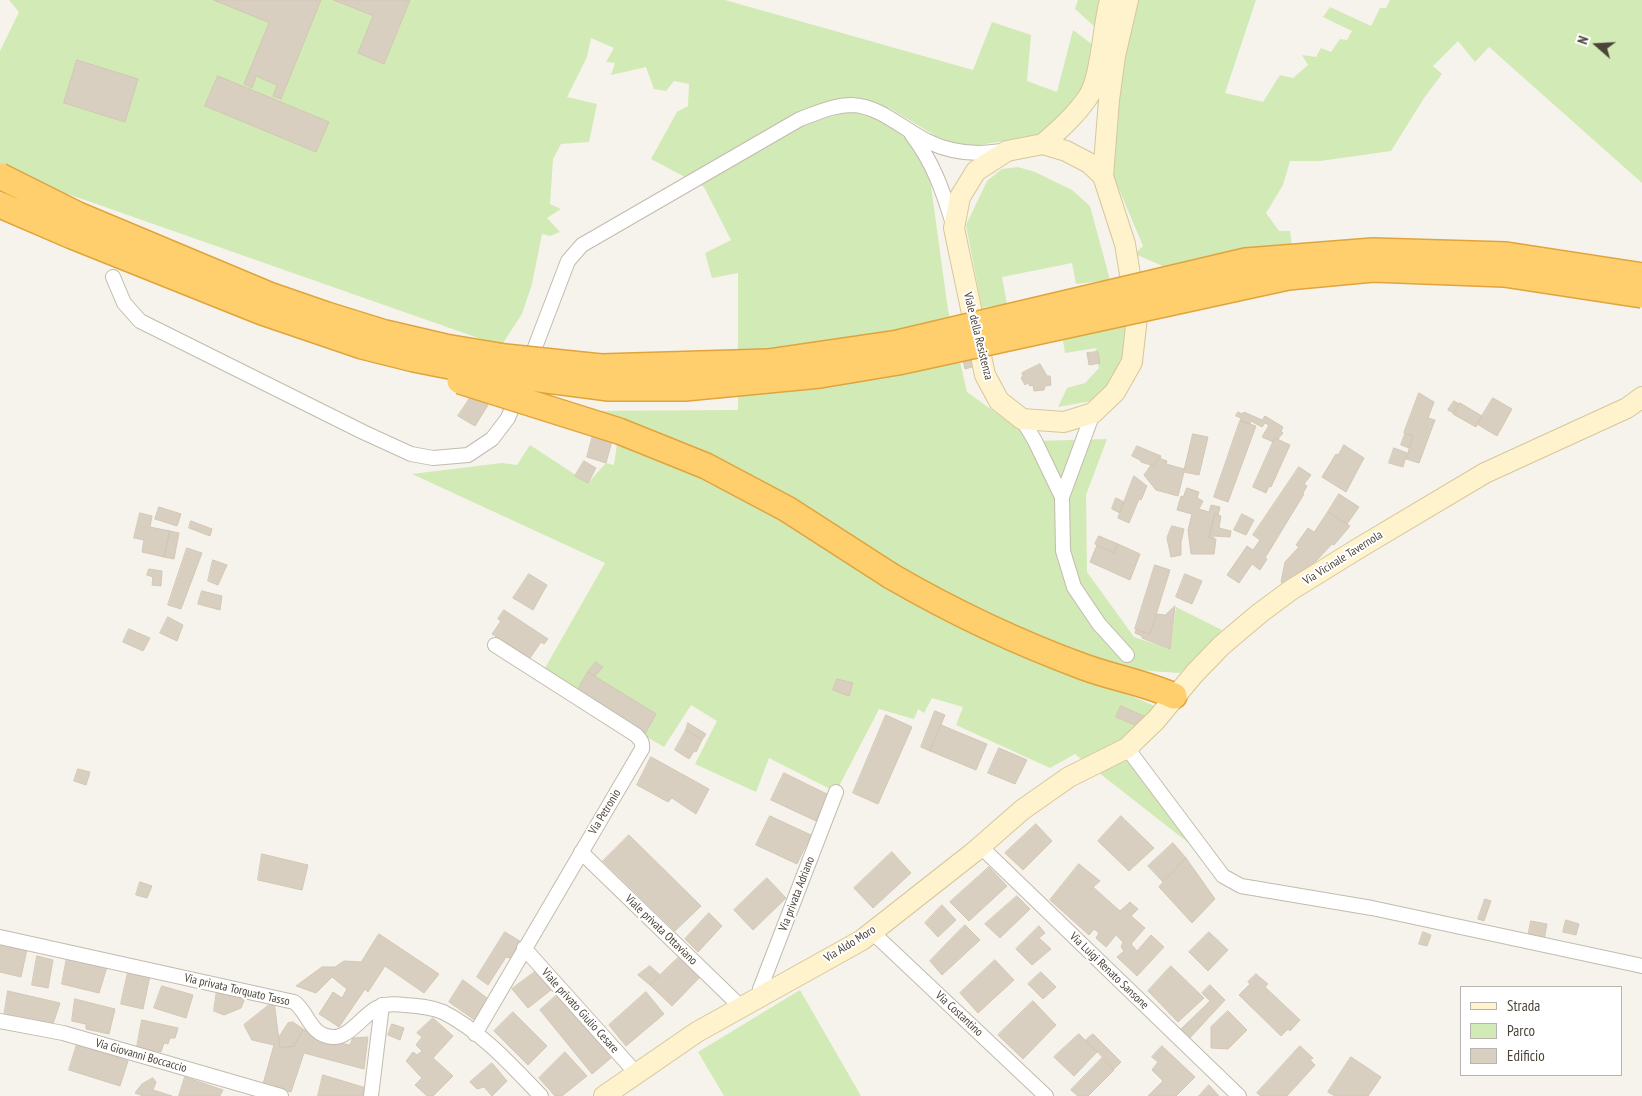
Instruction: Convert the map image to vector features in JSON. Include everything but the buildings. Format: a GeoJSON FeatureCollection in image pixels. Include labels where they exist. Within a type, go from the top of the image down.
{"type":"FeatureCollection","features":[{"type":"Feature","properties":{"kind":"highway"},"geometry":{"type":"LineString","coordinates":[[0,176],[87,218],[269,295],[335,318],[386,333],[455,349],[505,358],[601,367],[768,362],[898,343],[1246,261],[1373,250],[1506,254],[1642,276]]}},
{"type":"Feature","properties":{"kind":"highway"},"geometry":{"type":"LineString","coordinates":[[0,205],[262,312],[380,351],[452,378],[619,431],[706,466],[787,509],[891,576],[1000,634],[1086,668],[1174,696]]}},
{"type":"Feature","properties":{"kind":"highway"},"geometry":{"type":"LineString","coordinates":[[380,351],[470,370],[609,388],[685,388],[820,375],[898,362],[1288,277],[1373,269],[1504,274],[1642,295]]}},
{"type":"Feature","properties":{"kind":"street"},"geometry":{"type":"LineString","coordinates":[[1103,176],[1089,163],[1074,155],[1043,144],[1066,124],[1090,96],[1096,75],[1110,0]]}},
{"type":"Feature","properties":{"kind":"street"},"geometry":{"type":"LineString","coordinates":[[1126,654],[1099,624],[1074,587],[1063,551],[1062,497],[1093,413],[1115,392],[1132,362],[1137,317],[1125,244],[1103,176],[1109,100],[1115,56],[1128,0]]}},
{"type":"Feature","properties":{"kind":"street"},"geometry":{"type":"LineString","coordinates":[[113,277],[124,303],[140,321],[149,326],[411,454],[433,458],[468,455],[492,439],[508,418],[568,261],[582,245],[800,119],[833,107],[854,105],[878,112],[927,141],[949,150],[990,153],[1007,151]]}},
{"type":"Feature","properties":{"kind":"street"},"geometry":{"type":"LineString","coordinates":[[907,128],[922,148],[934,170],[943,191],[954,228]]}},
{"type":"Feature","properties":{"kind":"street","name":"Viale della Resistenza"},"geometry":{"type":"LineString","coordinates":[[1022,419],[999,401],[985,375],[954,228],[960,197],[976,171],[1007,151],[1043,144]]}},
{"type":"Feature","properties":{"kind":"street","name":"Via Vicinale Tavernola"},"geometry":{"type":"LineString","coordinates":[[1081,770],[1127,748],[1156,720],[1174,696],[1222,645],[1291,590],[1485,473],[1627,408],[1642,397]]}},
{"type":"Feature","properties":{"kind":"street"},"geometry":{"type":"LineString","coordinates":[[1022,419],[1064,422],[1093,413]]}},
{"type":"Feature","properties":{"kind":"street"},"geometry":{"type":"LineString","coordinates":[[1022,419],[1035,441],[1062,497]]}},
{"type":"Feature","properties":{"kind":"street","name":"Via Petronio"},"geometry":{"type":"LineString","coordinates":[[475,1034],[642,749],[641,740],[636,735],[495,645]]}},
{"type":"Feature","properties":{"kind":"street"},"geometry":{"type":"LineString","coordinates":[[1127,748],[1223,876],[1241,886],[1372,908],[1642,966]]}},
{"type":"Feature","properties":{"kind":"street","name":"Via Aldo Moro"},"geometry":{"type":"LineString","coordinates":[[604,1096],[697,1032],[862,940],[1022,810],[1068,777],[1081,770]]}},
{"type":"Feature","properties":{"kind":"street","name":"Via privata Adriano"},"geometry":{"type":"LineString","coordinates":[[760,996],[760,989],[836,792]]}},
{"type":"Feature","properties":{"kind":"street","name":"Via Luigi Renato Sansone"},"geometry":{"type":"LineString","coordinates":[[980,846],[1239,1096]]}},
{"type":"Feature","properties":{"kind":"street","name":"Viale privata Ottaviano"},"geometry":{"type":"LineString","coordinates":[[581,852],[741,1008]]}},
{"type":"Feature","properties":{"kind":"street","name":"Via Costantino"},"geometry":{"type":"LineString","coordinates":[[872,932],[1046,1096]]}},
{"type":"Feature","properties":{"kind":"street","name":"Via privata Torquato Tasso"},"geometry":{"type":"LineString","coordinates":[[0,937],[294,1002],[298,1005],[311,1026],[332,1037],[346,1032],[382,1005]]}},
{"type":"Feature","properties":{"kind":"street","name":"Viale privato Giulio Cesare"},"geometry":{"type":"LineString","coordinates":[[524,948],[636,1073]]}},
{"type":"Feature","properties":{"kind":"street"},"geometry":{"type":"LineString","coordinates":[[371,1096],[382,1005],[408,1005],[435,1010],[449,1016],[500,1055],[541,1096]]}},
{"type":"Feature","properties":{"kind":"street","name":"Via Giovanni Boccaccio"},"geometry":{"type":"LineString","coordinates":[[0,1021],[63,1033],[281,1096]]}},
{"type":"Feature","properties":{"kind":"green space"},"geometry":{"type":"Polygon","coordinates":[[[9,0],[725,0],[973,70],[992,22],[1031,35],[1027,81],[1057,92],[1073,30],[1093,45],[1085,88],[1042,135],[973,146],[944,141],[888,107],[927,157],[948,310],[967,392],[1035,441],[1107,439],[1086,495],[1087,572],[1134,637],[1170,649],[1176,607],[1222,630],[1180,673],[1105,668],[1103,684],[1155,706],[1128,739],[1195,848],[1075,754],[1050,768],[956,725],[963,707],[932,698],[924,713],[918,709],[914,719],[879,709],[836,792],[769,758],[756,792],[695,764],[717,721],[691,705],[664,747],[541,675],[605,563],[412,474],[502,463],[517,465],[530,445],[588,483],[606,463],[614,465],[617,444],[578,411],[738,410],[738,273],[712,278],[705,253],[731,240],[704,187],[651,159],[677,112],[688,106],[689,84],[674,81],[666,91],[654,89],[646,67],[611,75],[615,63],[606,62],[614,48],[591,38],[587,57],[567,97],[597,104],[589,142],[561,144],[553,159],[550,204],[561,209],[547,218],[560,232],[550,236],[542,234],[532,284],[522,314],[501,346],[8,173],[0,168],[0,51],[19,12],[9,0]]]}},
{"type":"Feature","properties":{"kind":"green space"},"geometry":{"type":"Polygon","coordinates":[[[1078,0],[1102,0],[1094,26],[1075,9],[1078,0]]]}},
{"type":"Feature","properties":{"kind":"green space"},"geometry":{"type":"Polygon","coordinates":[[[1135,0],[1256,0],[1225,93],[1263,102],[1280,75],[1293,78],[1308,65],[1302,55],[1316,57],[1321,48],[1331,52],[1340,39],[1347,40],[1352,31],[1323,17],[1330,7],[1371,26],[1380,8],[1386,8],[1390,0],[1642,0],[1642,183],[1489,47],[1475,62],[1458,41],[1433,66],[1442,74],[1424,98],[1391,151],[1320,161],[1290,161],[1283,185],[1266,213],[1279,231],[1290,231],[1292,246],[1165,267],[1135,254],[1143,246],[1113,175],[1112,126],[1135,0]]]}},
{"type":"Feature","properties":{"kind":"green space"},"geometry":{"type":"Polygon","coordinates":[[[1018,167],[1035,172],[1072,190],[1090,206],[1110,280],[1076,284],[1072,263],[1002,277],[1007,304],[982,308],[966,225],[987,181],[1002,169],[1018,167]]]}},
{"type":"Feature","properties":{"kind":"green space"},"geometry":{"type":"Polygon","coordinates":[[[1129,319],[1129,348],[1116,380],[1092,401],[1058,407],[1067,388],[1085,383],[1099,368],[1094,353],[1097,348],[1065,353],[1062,335],[1129,319]]]}},
{"type":"Feature","properties":{"kind":"green space"},"geometry":{"type":"Polygon","coordinates":[[[800,990],[861,1096],[724,1096],[698,1052],[800,990]]]}}]}
